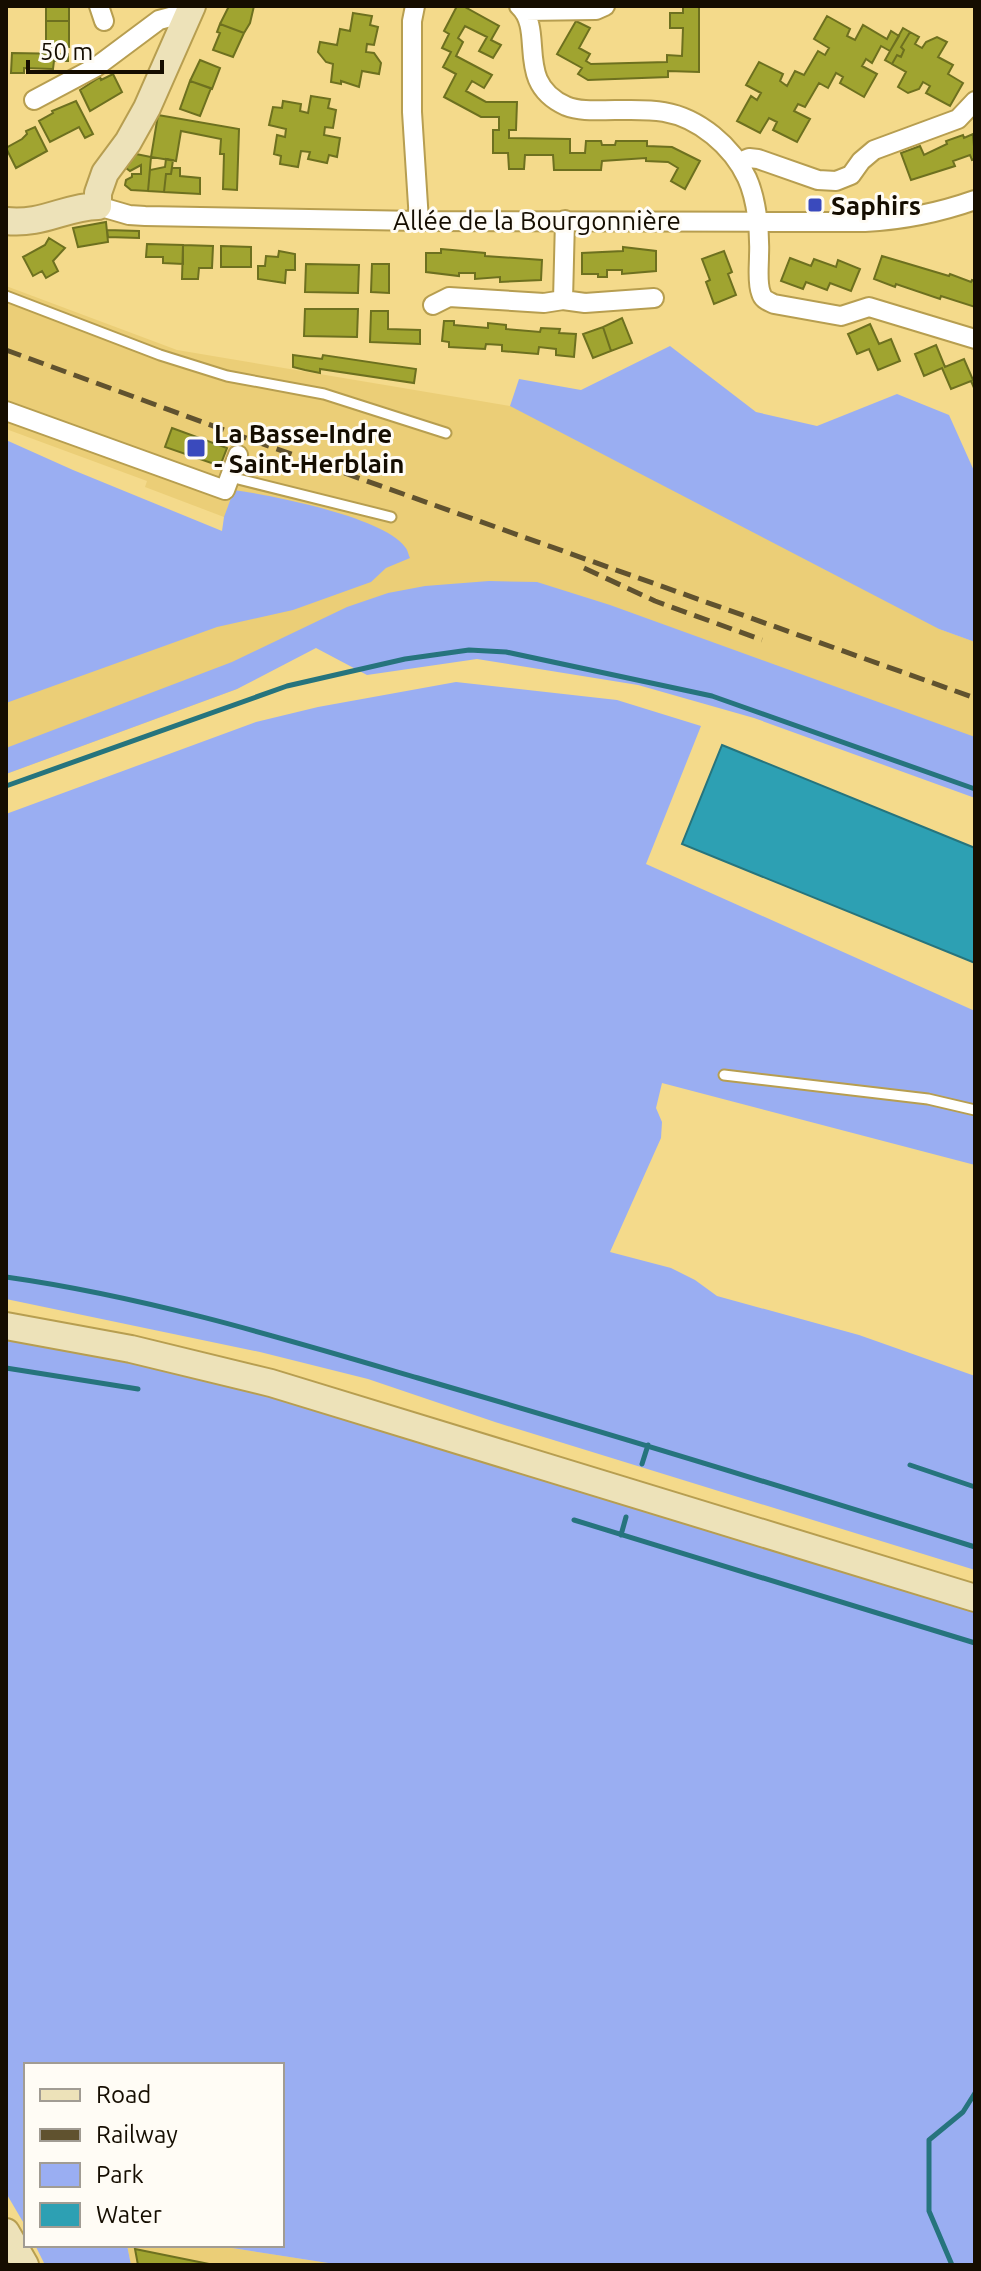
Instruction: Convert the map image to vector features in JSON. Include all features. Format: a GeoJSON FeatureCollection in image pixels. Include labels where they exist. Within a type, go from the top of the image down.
{"type":"FeatureCollection","features":[{"type":"Feature","properties":{"kind":"main road"},"geometry":{"type":"LineString","coordinates":[[6,221],[29,223],[84,206],[98,206],[98,193],[105,173],[128,142],[147,108],[190,9]]}},
{"type":"Feature","properties":{"kind":"main road"},"geometry":{"type":"LineString","coordinates":[[6,1326],[131,1349],[271,1383],[975,1598]]}},
{"type":"Feature","properties":{"kind":"main road"},"geometry":{"type":"LineString","coordinates":[[6,2232],[25,2265]]}},
{"type":"Feature","properties":{"kind":"street"},"geometry":{"type":"LineString","coordinates":[[414,6],[412,112],[419,221]]}},
{"type":"Feature","properties":{"kind":"street"},"geometry":{"type":"LineString","coordinates":[[605,6],[596,10],[522,9],[529,23],[532,65],[536,77],[566,106],[584,110],[651,110],[679,116],[709,132],[739,162],[749,182],[759,235],[759,291],[764,300],[841,316],[869,307],[975,339]]}},
{"type":"Feature","properties":{"kind":"street"},"geometry":{"type":"LineString","coordinates":[[34,100],[96,67],[159,20],[190,9]]}},
{"type":"Feature","properties":{"kind":"street"},"geometry":{"type":"LineString","coordinates":[[739,162],[758,159],[818,180],[836,181],[851,175],[874,150],[958,119],[975,101]]}},
{"type":"Feature","properties":{"kind":"street","name":"Allée de la Bourgonnière"},"geometry":{"type":"LineString","coordinates":[[98,206],[145,216],[419,221],[756,221],[901,220],[933,214],[975,200]]}},
{"type":"Feature","properties":{"kind":"street"},"geometry":{"type":"LineString","coordinates":[[563,300],[565,220]]}},
{"type":"Feature","properties":{"kind":"street"},"geometry":{"type":"LineString","coordinates":[[433,305],[449,297],[511,303],[563,300],[585,303],[654,298]]}},
{"type":"Feature","properties":{"kind":"street"},"geometry":{"type":"LineString","coordinates":[[6,411],[225,490],[238,455]]}},
{"type":"Feature","properties":{"kind":"lane"},"geometry":{"type":"LineString","coordinates":[[6,296],[160,355],[227,376],[324,394],[446,433]]}},
{"type":"Feature","properties":{"kind":"lane"},"geometry":{"type":"LineString","coordinates":[[230,477],[391,517]]}},
{"type":"Feature","properties":{"kind":"lane"},"geometry":{"type":"LineString","coordinates":[[724,1075],[928,1099],[975,1110]]}},
{"type":"Feature","properties":{"kind":"shaded area"},"geometry":{"type":"Polygon","coordinates":[[[6,286],[177,350],[510,406],[581,390],[939,629],[975,642],[975,775],[388,593],[237,689],[6,774],[6,673],[283,519],[224,517],[145,487],[147,481],[6,429],[6,286]]]}},
{"type":"Feature","properties":{"kind":"shaded area"},"geometry":{"type":"Polygon","coordinates":[[[127,2247],[226,2247],[341,2265],[131,2265],[127,2247]]]}},
{"type":"Feature","properties":{"kind":"green space"},"geometry":{"type":"Polygon","coordinates":[[[670,346],[756,412],[817,426],[897,394],[949,415],[975,473],[975,642],[939,629],[510,406],[519,379],[581,390],[670,346]]]}},
{"type":"Feature","properties":{"kind":"green space"},"geometry":{"type":"Polygon","coordinates":[[[6,440],[222,531],[234,490],[298,502],[351,517],[393,536],[406,548],[410,558],[386,568],[371,582],[293,610],[217,627],[6,703],[6,440]]]}},
{"type":"Feature","properties":{"kind":"green space"},"geometry":{"type":"Polygon","coordinates":[[[489,581],[537,582],[610,605],[975,737],[975,798],[754,718],[638,685],[477,659],[367,675],[316,648],[237,689],[6,774],[6,748],[232,662],[347,607],[388,593],[425,586],[489,581]]]}},
{"type":"Feature","properties":{"kind":"green space"},"geometry":{"type":"Polygon","coordinates":[[[456,682],[617,700],[701,726],[646,864],[975,1011],[975,1165],[662,1083],[656,1108],[662,1122],[661,1138],[610,1252],[671,1268],[717,1296],[859,1335],[975,1376],[975,1570],[495,1422],[368,1379],[260,1352],[6,1299],[6,814],[256,722],[318,707],[456,682]]]}},
{"type":"Feature","properties":{"kind":"green space"},"geometry":{"type":"Polygon","coordinates":[[[6,1338],[208,1379],[329,1411],[975,1609],[975,2265],[341,2265],[226,2247],[284,2247],[284,2063],[24,2063],[24,2224],[6,2193],[6,1338]]]}},
{"type":"Feature","properties":{"kind":"green space"},"geometry":{"type":"Polygon","coordinates":[[[36,2247],[127,2247],[131,2265],[45,2265],[36,2247]]]}},
{"type":"Feature","properties":{"kind":"water"},"geometry":{"type":"Polygon","coordinates":[[[722,745],[975,848],[975,963],[682,844],[722,745]]]}},
{"type":"Feature","properties":{"kind":"building"},"geometry":{"type":"Polygon","coordinates":[[[46,6],[69,6],[69,21],[46,21],[46,6]]]}},
{"type":"Feature","properties":{"kind":"building"},"geometry":{"type":"Polygon","coordinates":[[[229,6],[254,6],[244,33],[220,24],[229,6]]]}},
{"type":"Feature","properties":{"kind":"building"},"geometry":{"type":"Polygon","coordinates":[[[457,6],[463,6],[499,26],[491,40],[501,45],[493,58],[479,51],[487,37],[465,26],[458,38],[463,42],[456,56],[492,75],[484,88],[472,81],[466,91],[486,102],[517,102],[516,130],[509,130],[509,138],[570,139],[570,153],[585,153],[586,141],[615,145],[616,141],[647,141],[647,146],[672,147],[700,161],[685,189],[671,181],[678,168],[668,162],[646,161],[646,158],[602,161],[601,170],[554,170],[553,155],[525,155],[524,169],[509,169],[508,153],[493,153],[493,130],[499,130],[499,117],[481,117],[444,97],[456,74],[443,67],[451,52],[442,48],[449,34],[444,31],[457,6]]]}},
{"type":"Feature","properties":{"kind":"building"},"geometry":{"type":"Polygon","coordinates":[[[683,6],[699,6],[699,72],[668,71],[668,77],[588,80],[578,74],[582,68],[557,54],[576,21],[590,28],[579,48],[590,54],[586,61],[591,64],[667,62],[667,55],[682,56],[683,28],[670,28],[670,13],[683,13],[683,6]]]}},
{"type":"Feature","properties":{"kind":"building"},"geometry":{"type":"Polygon","coordinates":[[[353,13],[372,16],[370,25],[378,27],[374,45],[367,44],[366,52],[374,53],[381,63],[379,74],[362,71],[359,87],[341,81],[341,84],[331,82],[333,64],[326,62],[318,52],[320,42],[337,45],[340,29],[350,31],[353,13]]]}},
{"type":"Feature","properties":{"kind":"building"},"geometry":{"type":"Polygon","coordinates":[[[827,16],[850,29],[847,36],[855,40],[863,25],[887,39],[891,31],[899,36],[890,51],[881,46],[872,63],[866,59],[862,66],[877,74],[864,97],[840,83],[843,77],[836,73],[828,88],[819,83],[805,107],[798,104],[794,111],[810,119],[797,142],[773,130],[777,122],[769,118],[760,133],[737,121],[751,96],[757,100],[761,93],[746,85],[759,62],[783,74],[780,81],[787,86],[795,71],[804,75],[818,51],[825,55],[829,48],[814,39],[827,16]]]}},
{"type":"Feature","properties":{"kind":"building"},"geometry":{"type":"Polygon","coordinates":[[[46,21],[69,21],[69,47],[46,47],[46,21]]]}},
{"type":"Feature","properties":{"kind":"building"},"geometry":{"type":"Polygon","coordinates":[[[220,24],[244,33],[233,57],[213,50],[220,24]]]}},
{"type":"Feature","properties":{"kind":"building"},"geometry":{"type":"Polygon","coordinates":[[[903,28],[910,32],[901,47],[904,50],[901,57],[897,55],[892,64],[885,60],[903,28]]]}},
{"type":"Feature","properties":{"kind":"building"},"geometry":{"type":"Polygon","coordinates":[[[910,32],[919,37],[915,44],[922,48],[926,42],[937,37],[947,42],[938,57],[953,65],[948,74],[963,83],[950,106],[926,93],[930,86],[923,82],[919,89],[908,93],[898,87],[906,72],[892,64],[897,55],[901,57],[904,50],[901,47],[910,32]]]}},
{"type":"Feature","properties":{"kind":"building"},"geometry":{"type":"Polygon","coordinates":[[[12,53],[68,54],[68,61],[54,61],[53,69],[24,68],[24,73],[11,73],[12,53]]]}},
{"type":"Feature","properties":{"kind":"building"},"geometry":{"type":"Polygon","coordinates":[[[200,60],[220,68],[212,89],[190,81],[200,60]]]}},
{"type":"Feature","properties":{"kind":"building"},"geometry":{"type":"Polygon","coordinates":[[[113,74],[122,92],[90,111],[80,90],[100,77],[101,80],[113,74]]]}},
{"type":"Feature","properties":{"kind":"building"},"geometry":{"type":"Polygon","coordinates":[[[190,81],[211,88],[200,116],[180,109],[190,81]]]}},
{"type":"Feature","properties":{"kind":"building"},"geometry":{"type":"Polygon","coordinates":[[[311,96],[330,99],[328,108],[336,110],[333,128],[325,127],[324,135],[340,138],[337,157],[329,155],[327,163],[308,159],[310,152],[301,151],[298,167],[280,164],[281,156],[274,154],[277,135],[285,137],[286,129],[269,125],[273,107],[282,108],[283,101],[301,104],[300,111],[308,113],[311,96]]]}},
{"type":"Feature","properties":{"kind":"building"},"geometry":{"type":"Polygon","coordinates":[[[76,101],[93,134],[85,138],[79,127],[50,142],[39,121],[52,111],[76,101]]]}},
{"type":"Feature","properties":{"kind":"building"},"geometry":{"type":"Polygon","coordinates":[[[158,115],[239,129],[237,190],[223,189],[221,139],[181,131],[176,161],[151,157],[158,115]]]}},
{"type":"Feature","properties":{"kind":"building"},"geometry":{"type":"Polygon","coordinates":[[[35,127],[47,151],[16,168],[6,148],[35,127]]]}},
{"type":"Feature","properties":{"kind":"building"},"geometry":{"type":"Polygon","coordinates":[[[973,134],[975,159],[972,160],[970,155],[953,161],[955,166],[911,180],[901,153],[920,146],[924,155],[947,144],[946,141],[973,134]]]}},
{"type":"Feature","properties":{"kind":"building"},"geometry":{"type":"Polygon","coordinates":[[[136,154],[151,157],[148,191],[131,190],[125,185],[132,174],[141,174],[141,165],[130,171],[126,168],[136,154]]]}},
{"type":"Feature","properties":{"kind":"building"},"geometry":{"type":"Polygon","coordinates":[[[166,159],[173,160],[171,174],[166,174],[164,192],[148,191],[150,170],[165,167],[166,159]]]}},
{"type":"Feature","properties":{"kind":"building"},"geometry":{"type":"Polygon","coordinates":[[[172,168],[180,168],[180,176],[200,178],[200,194],[164,192],[166,174],[171,174],[172,168]]]}},
{"type":"Feature","properties":{"kind":"building"},"geometry":{"type":"Polygon","coordinates":[[[106,222],[108,242],[78,247],[73,228],[106,222]]]}},
{"type":"Feature","properties":{"kind":"building"},"geometry":{"type":"Polygon","coordinates":[[[107,230],[139,231],[139,238],[108,237],[107,230]]]}},
{"type":"Feature","properties":{"kind":"building"},"geometry":{"type":"Polygon","coordinates":[[[49,238],[65,248],[53,261],[58,271],[46,278],[42,271],[33,276],[23,257],[45,245],[49,238]]]}},
{"type":"Feature","properties":{"kind":"building"},"geometry":{"type":"Polygon","coordinates":[[[147,244],[183,245],[183,264],[163,263],[163,257],[146,257],[147,244]]]}},
{"type":"Feature","properties":{"kind":"building"},"geometry":{"type":"Polygon","coordinates":[[[183,245],[213,246],[212,268],[199,268],[198,279],[182,279],[183,245]]]}},
{"type":"Feature","properties":{"kind":"building"},"geometry":{"type":"Polygon","coordinates":[[[221,246],[251,247],[251,267],[221,267],[221,246]]]}},
{"type":"Feature","properties":{"kind":"building"},"geometry":{"type":"Polygon","coordinates":[[[623,247],[656,251],[656,271],[622,274],[622,270],[607,270],[607,277],[582,274],[582,253],[623,251],[623,247]]]}},
{"type":"Feature","properties":{"kind":"building"},"geometry":{"type":"Polygon","coordinates":[[[441,249],[542,260],[541,280],[500,282],[500,277],[475,279],[475,273],[459,273],[459,276],[426,272],[426,253],[441,253],[441,249]]]}},
{"type":"Feature","properties":{"kind":"building"},"geometry":{"type":"Polygon","coordinates":[[[279,251],[295,254],[295,270],[286,270],[285,283],[258,279],[258,266],[265,266],[266,256],[278,257],[279,251]]]}},
{"type":"Feature","properties":{"kind":"building"},"geometry":{"type":"Polygon","coordinates":[[[724,251],[736,295],[714,304],[702,259],[724,251]]]}},
{"type":"Feature","properties":{"kind":"building"},"geometry":{"type":"Polygon","coordinates":[[[882,256],[975,281],[975,307],[874,279],[882,256]]]}},
{"type":"Feature","properties":{"kind":"building"},"geometry":{"type":"Polygon","coordinates":[[[790,258],[811,266],[814,259],[836,267],[838,260],[860,269],[851,291],[830,283],[827,290],[806,282],[803,289],[781,281],[790,258]]]}},
{"type":"Feature","properties":{"kind":"building"},"geometry":{"type":"Polygon","coordinates":[[[306,264],[359,265],[358,293],[305,292],[306,264]]]}},
{"type":"Feature","properties":{"kind":"building"},"geometry":{"type":"Polygon","coordinates":[[[372,264],[389,264],[389,293],[371,292],[372,264]]]}},
{"type":"Feature","properties":{"kind":"building"},"geometry":{"type":"Polygon","coordinates":[[[305,309],[358,309],[357,337],[304,336],[305,309]]]}},
{"type":"Feature","properties":{"kind":"building"},"geometry":{"type":"Polygon","coordinates":[[[371,311],[388,311],[388,329],[420,330],[420,344],[370,342],[371,311]]]}},
{"type":"Feature","properties":{"kind":"building"},"geometry":{"type":"Polygon","coordinates":[[[622,318],[632,343],[611,351],[603,327],[622,318]]]}},
{"type":"Feature","properties":{"kind":"building"},"geometry":{"type":"Polygon","coordinates":[[[444,321],[488,328],[488,323],[506,325],[506,329],[540,332],[541,328],[560,329],[559,333],[576,334],[574,357],[556,355],[556,349],[539,347],[538,354],[502,351],[502,345],[486,344],[485,349],[449,347],[449,342],[442,341],[444,321]]]}},
{"type":"Feature","properties":{"kind":"building"},"geometry":{"type":"Polygon","coordinates":[[[870,324],[879,344],[891,339],[900,361],[878,370],[869,349],[857,354],[848,334],[870,324]]]}},
{"type":"Feature","properties":{"kind":"building"},"geometry":{"type":"Polygon","coordinates":[[[603,327],[611,351],[593,358],[583,334],[603,327]]]}},
{"type":"Feature","properties":{"kind":"building"},"geometry":{"type":"Polygon","coordinates":[[[936,345],[945,367],[964,359],[975,379],[975,390],[971,381],[951,389],[942,368],[924,376],[915,354],[936,345]]]}},
{"type":"Feature","properties":{"kind":"building"},"geometry":{"type":"Polygon","coordinates":[[[293,355],[322,359],[323,355],[416,369],[414,383],[320,369],[320,373],[305,370],[293,367],[293,355]]]}},
{"type":"Feature","properties":{"kind":"building","name":"La Basse-Indre - Saint-Herblain"},"geometry":{"type":"Polygon","coordinates":[[[172,428],[227,448],[220,466],[165,447],[172,428]]]}},
{"type":"Feature","properties":{"kind":"building"},"geometry":{"type":"Polygon","coordinates":[[[135,2249],[214,2265],[138,2265],[135,2249]]]}},
{"type":"Feature","properties":{"kind":"waterway"},"geometry":{"type":"LineString","coordinates":[[6,786],[287,686],[405,659],[469,650],[506,652],[712,696],[975,789]]}},
{"type":"Feature","properties":{"kind":"waterway"},"geometry":{"type":"LineString","coordinates":[[6,1277],[162,1307],[265,1334],[627,1440],[975,1547]]}},
{"type":"Feature","properties":{"kind":"waterway"},"geometry":{"type":"LineString","coordinates":[[6,1368],[138,1389]]}},
{"type":"Feature","properties":{"kind":"waterway"},"geometry":{"type":"LineString","coordinates":[[642,1464],[648,1445]]}},
{"type":"Feature","properties":{"kind":"waterway"},"geometry":{"type":"LineString","coordinates":[[910,1465],[975,1487]]}},
{"type":"Feature","properties":{"kind":"waterway"},"geometry":{"type":"LineString","coordinates":[[621,1535],[626,1517]]}},
{"type":"Feature","properties":{"kind":"waterway"},"geometry":{"type":"LineString","coordinates":[[574,1520],[975,1643]]}},
{"type":"Feature","properties":{"kind":"waterway"},"geometry":{"type":"LineString","coordinates":[[952,2265],[929,2211],[929,2140],[963,2112],[975,2093]]}},
{"type":"Feature","properties":{"kind":"railway"},"geometry":{"type":"LineString","coordinates":[[6,350],[975,698]]}},
{"type":"Feature","properties":{"kind":"railway"},"geometry":{"type":"LineString","coordinates":[[584,568],[655,601],[762,640]]}},
{"type":"Feature","properties":{"kind":"place","name":"Saphirs"},"geometry":{"type":"Point","coordinates":[815,205]}},
{"type":"Feature","properties":{"kind":"place","name":"La Basse-Indre - Saint-Herblain"},"geometry":{"type":"Point","coordinates":[196,448]}}]}
